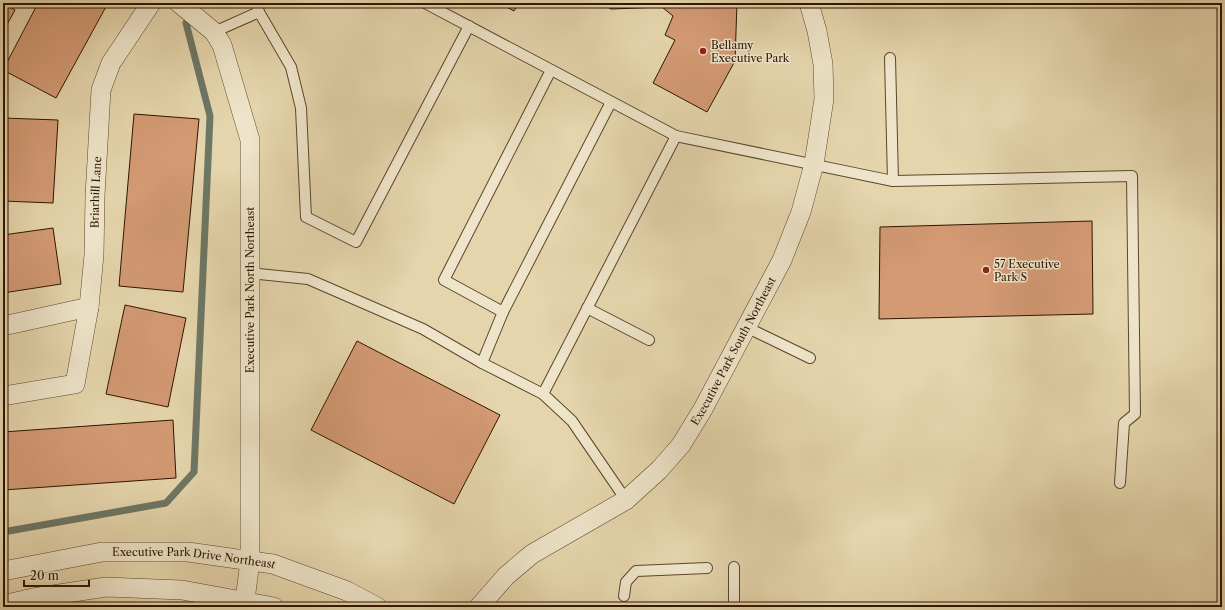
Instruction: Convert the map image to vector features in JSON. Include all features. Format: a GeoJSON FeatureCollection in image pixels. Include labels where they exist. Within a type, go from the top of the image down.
{"type":"FeatureCollection","features":[{"type":"Feature","properties":{"kind":"street","name":"Briarhill Lane"},"geometry":{"type":"LineString","coordinates":[[3,396],[75,384],[89,307],[94,255],[95,196],[101,90],[111,63],[152,3]]}},
{"type":"Feature","properties":{"kind":"street","name":"Executive Park North Northeast"},"geometry":{"type":"LineString","coordinates":[[179,3],[214,32],[222,45],[250,140],[250,561],[246,600]]}},
{"type":"Feature","properties":{"kind":"street","name":"Executive Park South Northeast"},"geometry":{"type":"LineString","coordinates":[[479,607],[506,576],[532,554],[626,500],[659,470],[681,445],[703,409],[782,260],[801,212],[814,164],[824,99],[822,64],[817,31],[809,3]]}},
{"type":"Feature","properties":{"kind":"street"},"geometry":{"type":"LineString","coordinates":[[3,326],[89,307]]}},
{"type":"Feature","properties":{"kind":"street","name":"Executive Park Drive Northeast"},"geometry":{"type":"LineString","coordinates":[[3,571],[102,552],[188,552],[273,564],[347,591],[377,607]]}},
{"type":"Feature","properties":{"kind":"street"},"geometry":{"type":"LineString","coordinates":[[3,606],[33,598],[106,588],[182,590],[246,600],[274,607]]}},
{"type":"Feature","properties":{"kind":"lane"},"geometry":{"type":"LineString","coordinates":[[425,3],[676,136],[894,181],[1132,176],[1135,414],[1124,423],[1120,483]]}},
{"type":"Feature","properties":{"kind":"lane"},"geometry":{"type":"LineString","coordinates":[[214,32],[257,7],[291,67],[301,108],[306,217],[356,242],[469,26]]}},
{"type":"Feature","properties":{"kind":"lane"},"geometry":{"type":"LineString","coordinates":[[890,58],[894,181]]}},
{"type":"Feature","properties":{"kind":"lane"},"geometry":{"type":"LineString","coordinates":[[503,312],[444,280],[551,70]]}},
{"type":"Feature","properties":{"kind":"lane"},"geometry":{"type":"LineString","coordinates":[[482,364],[503,312],[612,102]]}},
{"type":"Feature","properties":{"kind":"lane"},"geometry":{"type":"LineString","coordinates":[[543,394],[676,136]]}},
{"type":"Feature","properties":{"kind":"lane"},"geometry":{"type":"LineString","coordinates":[[250,273],[308,279],[423,329],[482,364],[543,394],[572,421],[626,500]]}},
{"type":"Feature","properties":{"kind":"lane"},"geometry":{"type":"LineString","coordinates":[[587,308],[649,340]]}},
{"type":"Feature","properties":{"kind":"lane"},"geometry":{"type":"LineString","coordinates":[[746,327],[810,358]]}},
{"type":"Feature","properties":{"kind":"lane"},"geometry":{"type":"LineString","coordinates":[[734,567],[734,607]]}},
{"type":"Feature","properties":{"kind":"lane"},"geometry":{"type":"LineString","coordinates":[[624,596],[626,582],[636,571],[707,568]]}},
{"type":"Feature","properties":{"kind":"building"},"geometry":{"type":"Polygon","coordinates":[[[3,3],[15,10],[3,32],[3,3]]]}},
{"type":"Feature","properties":{"kind":"building"},"geometry":{"type":"Polygon","coordinates":[[[38,3],[108,3],[56,98],[3,70],[38,3]]]}},
{"type":"Feature","properties":{"kind":"building"},"geometry":{"type":"Polygon","coordinates":[[[499,3],[519,3],[514,11],[499,3]]]}},
{"type":"Feature","properties":{"kind":"building","name":"Bellamy Executive Park"},"geometry":{"type":"Polygon","coordinates":[[[600,3],[737,3],[735,61],[707,112],[653,83],[675,40],[665,35],[673,16],[662,7],[611,9],[600,3]]]}},
{"type":"Feature","properties":{"kind":"building"},"geometry":{"type":"Polygon","coordinates":[[[134,114],[199,119],[183,292],[119,286],[134,114]]]}},
{"type":"Feature","properties":{"kind":"building"},"geometry":{"type":"Polygon","coordinates":[[[3,118],[58,120],[53,203],[3,201],[3,118]]]}},
{"type":"Feature","properties":{"kind":"building","name":"57 Executive Park S"},"geometry":{"type":"Polygon","coordinates":[[[1092,221],[1093,314],[879,319],[880,227],[1092,221]]]}},
{"type":"Feature","properties":{"kind":"building"},"geometry":{"type":"Polygon","coordinates":[[[53,228],[61,284],[3,293],[3,235],[53,228]]]}},
{"type":"Feature","properties":{"kind":"building"},"geometry":{"type":"Polygon","coordinates":[[[125,305],[186,318],[168,407],[106,394],[125,305]]]}},
{"type":"Feature","properties":{"kind":"building"},"geometry":{"type":"Polygon","coordinates":[[[357,341],[500,415],[454,504],[311,430],[357,341]]]}},
{"type":"Feature","properties":{"kind":"building"},"geometry":{"type":"Polygon","coordinates":[[[173,420],[176,478],[3,490],[3,432],[173,420]]]}},
{"type":"Feature","properties":{"kind":"building"},"geometry":{"type":"Polygon","coordinates":[[[1081,605],[1081,607],[876,607],[1081,605]]]}},
{"type":"Feature","properties":{"kind":"waterway"},"geometry":{"type":"LineString","coordinates":[[3,532],[166,503],[194,472],[210,116],[186,23]]}},
{"type":"Feature","properties":{"kind":"place","name":"Bellamy Executive Park"},"geometry":{"type":"Point","coordinates":[703,51]}},
{"type":"Feature","properties":{"kind":"place","name":"57 Executive Park S"},"geometry":{"type":"Point","coordinates":[986,270]}}]}
